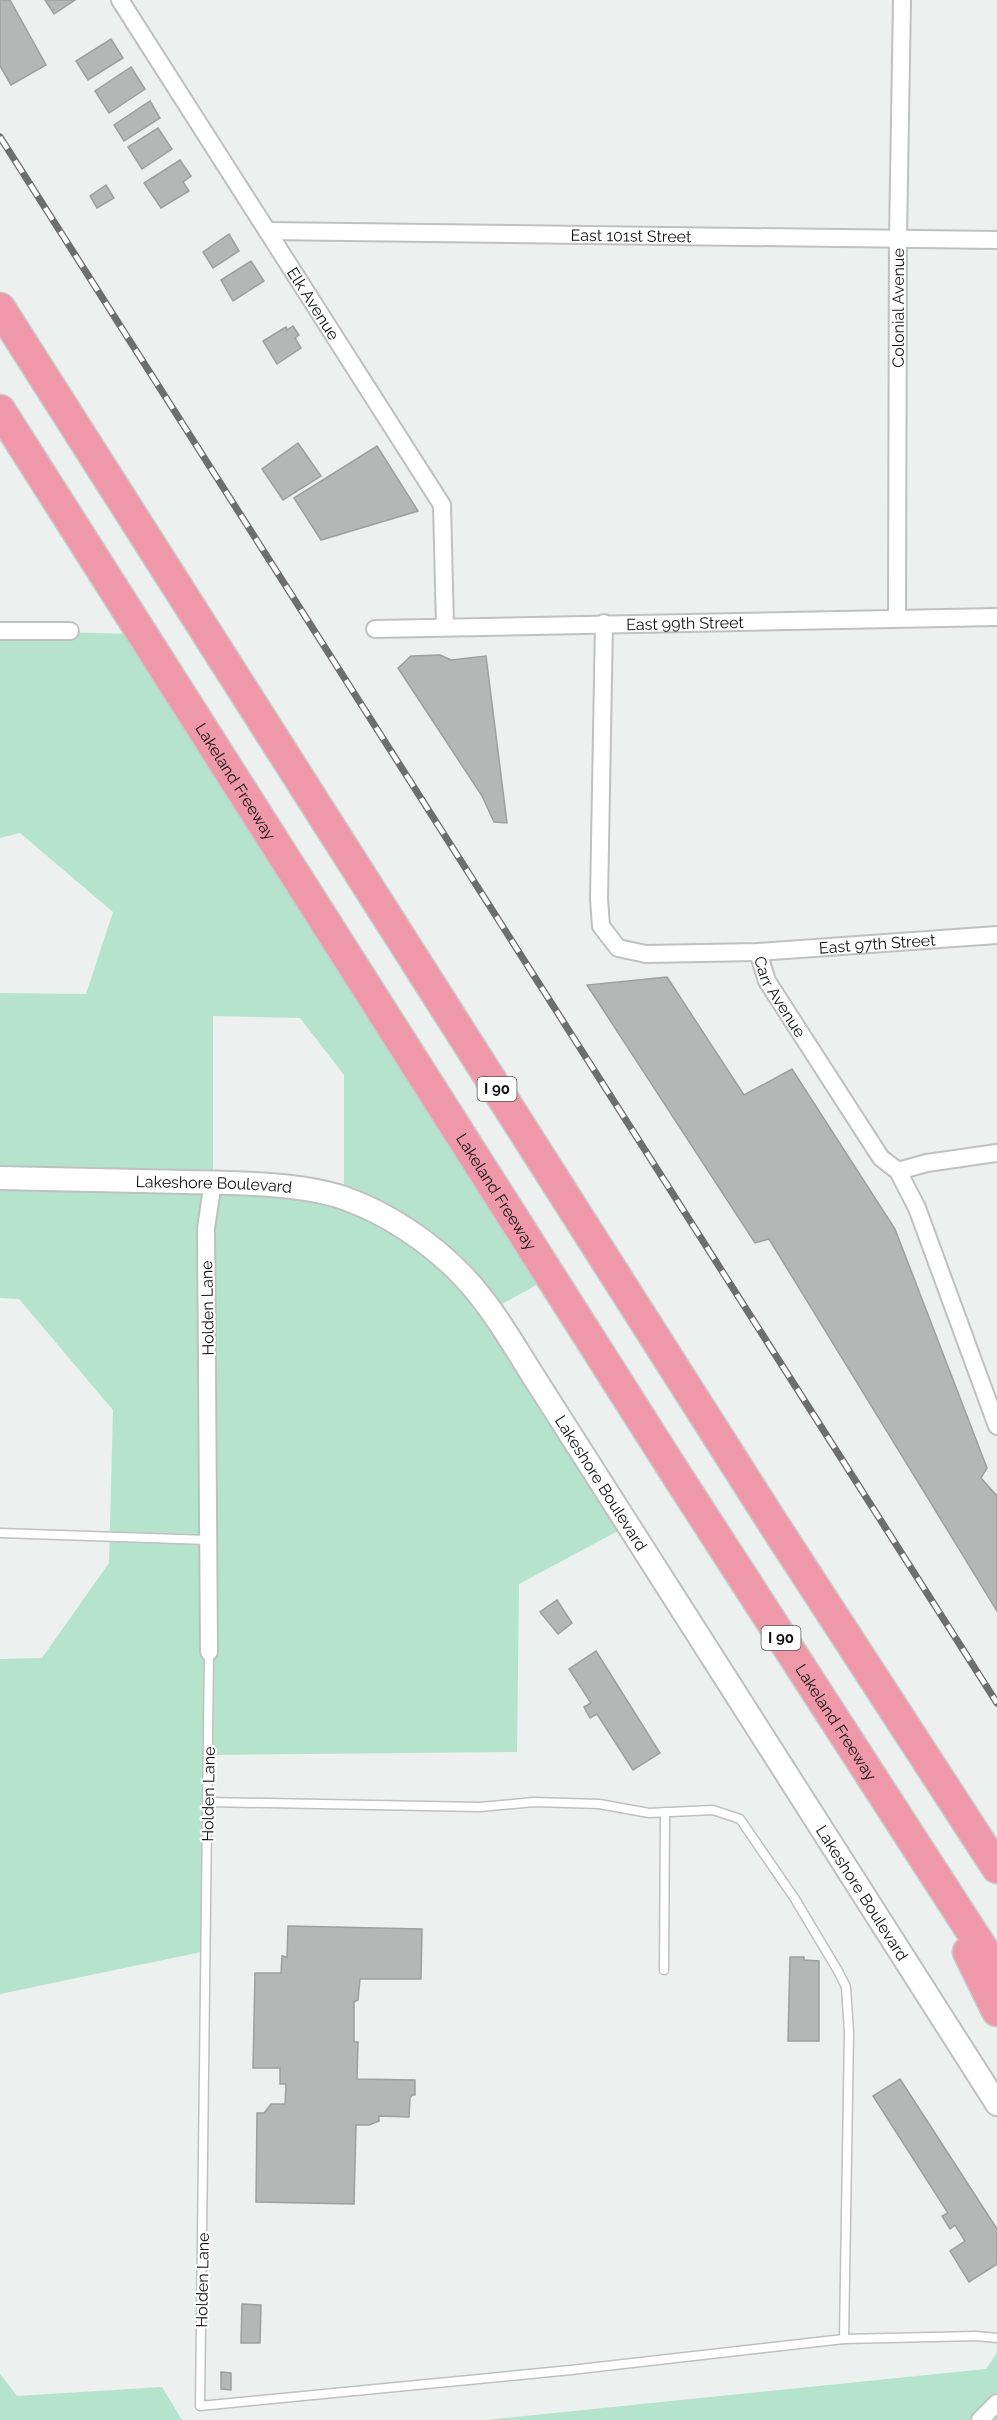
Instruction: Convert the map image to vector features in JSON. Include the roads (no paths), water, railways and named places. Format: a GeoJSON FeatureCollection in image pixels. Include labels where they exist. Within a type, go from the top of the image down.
{"type":"FeatureCollection","features":[{"type":"Feature","properties":{"kind":"highway","name":"I 90"},"geometry":{"type":"LineString","coordinates":[[0,308],[771,1520],[997,1868]]}},
{"type":"Feature","properties":{"kind":"highway","name":"Lakeland Freeway"},"geometry":{"type":"LineString","coordinates":[[0,410],[689,1494],[997,1971]]}},
{"type":"Feature","properties":{"kind":"highway"},"geometry":{"type":"LineString","coordinates":[[921,1852],[997,2011]]}},
{"type":"Feature","properties":{"kind":"street","name":"Elk Avenue"},"geometry":{"type":"LineString","coordinates":[[120,0],[442,505],[445,626]]}},
{"type":"Feature","properties":{"kind":"street","name":"Colonial Avenue"},"geometry":{"type":"LineString","coordinates":[[897,617],[898,238],[902,0]]}},
{"type":"Feature","properties":{"kind":"street","name":"East 101st Street"},"geometry":{"type":"LineString","coordinates":[[267,231],[997,240]]}},
{"type":"Feature","properties":{"kind":"street","name":"East 99th Street"},"geometry":{"type":"LineString","coordinates":[[375,629],[997,616]]}},
{"type":"Feature","properties":{"kind":"street","name":"Carr Avenue"},"geometry":{"type":"LineString","coordinates":[[603,623],[599,899],[601,926],[618,948],[646,954],[758,951],[767,981],[881,1158],[898,1171],[917,1208],[997,1426]]}},
{"type":"Feature","properties":{"kind":"street"},"geometry":{"type":"LineString","coordinates":[[0,631],[70,631]]}},
{"type":"Feature","properties":{"kind":"street","name":"East 97th Street"},"geometry":{"type":"LineString","coordinates":[[758,951],[997,935]]}},
{"type":"Feature","properties":{"kind":"street"},"geometry":{"type":"LineString","coordinates":[[898,1171],[927,1163],[997,1153]]}},
{"type":"Feature","properties":{"kind":"street","name":"Lakeshore Boulevard"},"geometry":{"type":"LineString","coordinates":[[0,1178],[213,1182],[295,1188],[344,1198],[389,1219],[432,1248],[463,1275],[490,1310],[997,2104]]}},
{"type":"Feature","properties":{"kind":"street","name":"Holden Lane"},"geometry":{"type":"LineString","coordinates":[[209,1652],[206,1228],[213,1182]]}},
{"type":"Feature","properties":{"kind":"street"},"geometry":{"type":"LineString","coordinates":[[980,2420],[997,2403]]}},
{"type":"Feature","properties":{"kind":"lane"},"geometry":{"type":"LineString","coordinates":[[0,1533],[210,1540]]}},
{"type":"Feature","properties":{"kind":"lane","name":"Holden Lane"},"geometry":{"type":"LineString","coordinates":[[209,1652],[200,2406],[571,2370],[844,2339]]}},
{"type":"Feature","properties":{"kind":"lane"},"geometry":{"type":"LineString","coordinates":[[208,1802],[480,1807],[534,1802],[588,1803],[650,1813],[713,1810],[740,1820],[795,1899],[846,1987],[849,2031],[844,2339],[976,2336],[997,2338]]}},
{"type":"Feature","properties":{"kind":"lane"},"geometry":{"type":"LineString","coordinates":[[663,1970],[665,1812]]}},
{"type":"Feature","properties":{"kind":"railway"},"geometry":{"type":"LineString","coordinates":[[0,137],[997,1703]]}}]}
